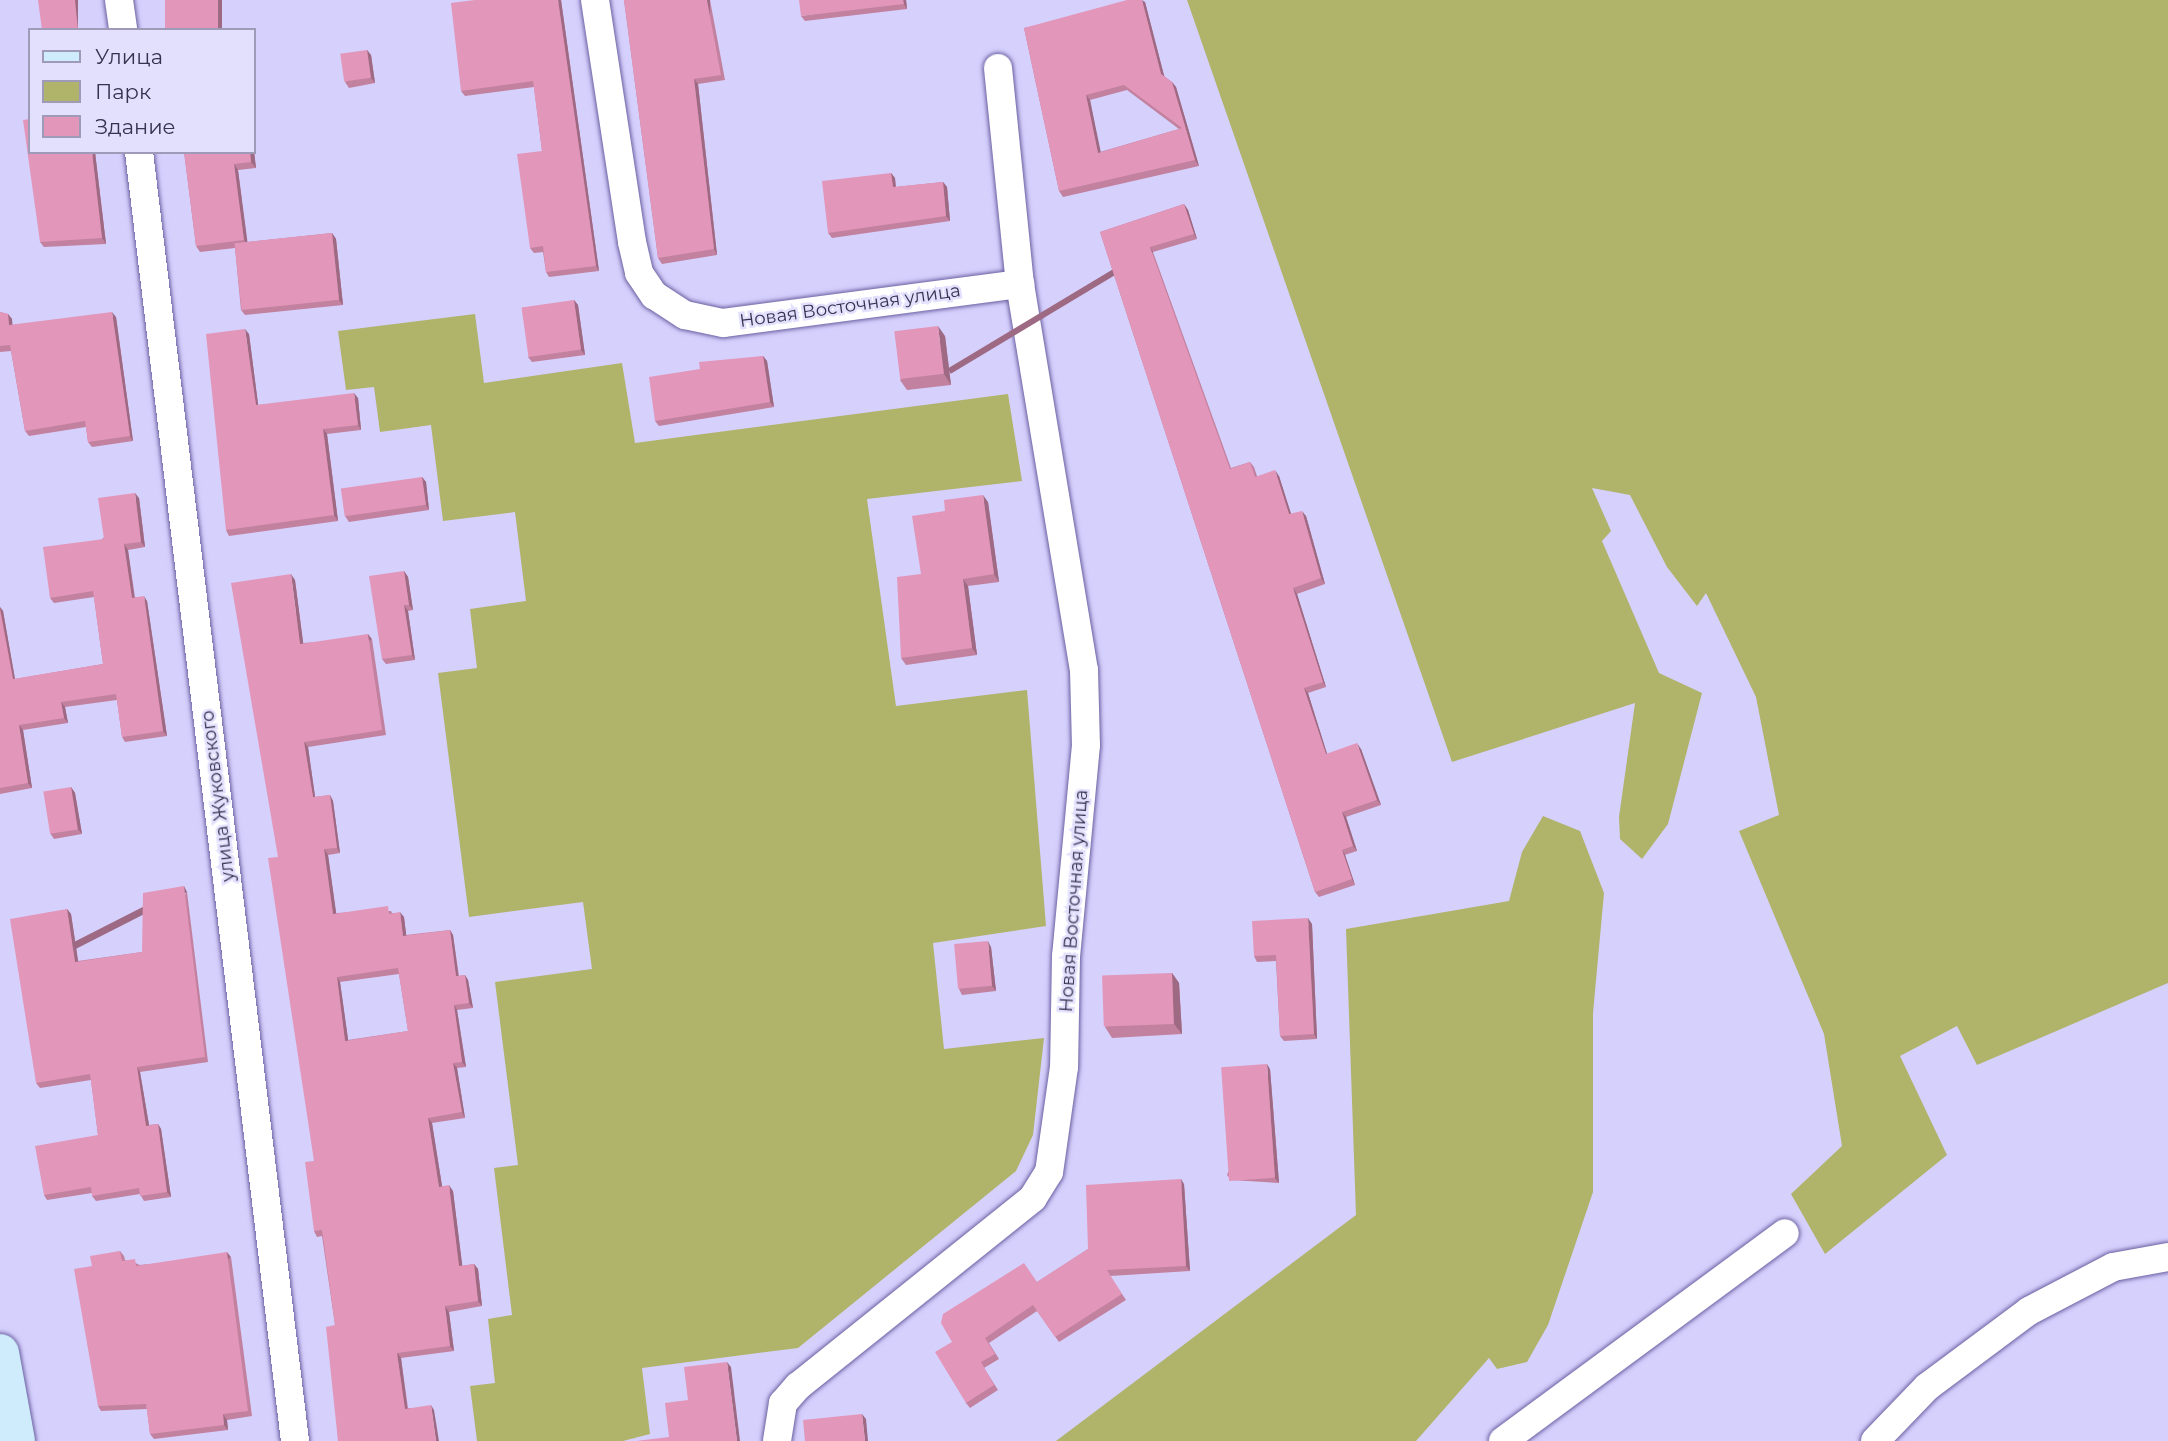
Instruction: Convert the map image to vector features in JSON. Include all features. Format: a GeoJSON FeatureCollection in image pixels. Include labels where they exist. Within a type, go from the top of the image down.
{"type":"FeatureCollection","features":[{"type":"Feature","properties":{"kind":"main road"},"geometry":{"type":"LineString","coordinates":[[0,1353],[16,1441]]}},
{"type":"Feature","properties":{"kind":"street"},"geometry":{"type":"LineString","coordinates":[[119,0],[123,28]]}},
{"type":"Feature","properties":{"kind":"street","name":"Новая Восточная улица"},"geometry":{"type":"LineString","coordinates":[[596,0],[632,242],[639,273],[654,295],[685,315],[723,323],[1020,284]]}},
{"type":"Feature","properties":{"kind":"street","name":"Новая Восточная улица"},"geometry":{"type":"LineString","coordinates":[[777,1441],[783,1403],[798,1386],[1033,1198],[1049,1172],[1064,1067],[1066,956],[1086,745],[1084,670],[1020,284],[998,68]]}},
{"type":"Feature","properties":{"kind":"street","name":"улица Жуковского"},"geometry":{"type":"LineString","coordinates":[[139,154],[295,1441]]}},
{"type":"Feature","properties":{"kind":"street"},"geometry":{"type":"LineString","coordinates":[[1503,1441],[1785,1233]]}},
{"type":"Feature","properties":{"kind":"street"},"geometry":{"type":"LineString","coordinates":[[1875,1441],[1927,1387],[2029,1311],[2113,1267],[2168,1257]]}},
{"type":"Feature","properties":{"kind":"green space"},"geometry":{"type":"Polygon","coordinates":[[[1187,0],[2168,0],[2168,983],[1977,1065],[1957,1026],[1900,1056],[1947,1155],[1825,1254],[1791,1194],[1842,1146],[1824,1034],[1739,831],[1779,815],[1756,697],[1706,593],[1697,606],[1667,567],[1630,495],[1592,488],[1611,531],[1602,541],[1659,673],[1702,693],[1668,824],[1642,859],[1620,839],[1619,817],[1635,703],[1452,762],[1187,0]]]}},
{"type":"Feature","properties":{"kind":"green space"},"geometry":{"type":"Polygon","coordinates":[[[475,314],[484,383],[622,363],[635,443],[1008,394],[1022,481],[867,499],[896,706],[1027,690],[1046,926],[933,943],[944,1049],[1044,1038],[1033,1135],[1016,1171],[798,1348],[642,1368],[650,1434],[623,1441],[477,1441],[470,1386],[495,1383],[488,1319],[512,1315],[494,1168],[518,1165],[495,982],[592,969],[583,902],[469,917],[438,673],[477,668],[470,609],[526,601],[515,512],[443,521],[431,425],[380,432],[374,387],[346,390],[338,331],[475,314]]]}},
{"type":"Feature","properties":{"kind":"green space"},"geometry":{"type":"Polygon","coordinates":[[[1543,816],[1580,831],[1604,893],[1593,1013],[1593,1192],[1548,1325],[1527,1362],[1497,1369],[1489,1358],[1416,1441],[1056,1441],[1356,1215],[1346,929],[1509,901],[1522,852],[1543,816]]]}},
{"type":"Feature","properties":{"kind":"building"},"geometry":{"type":"Polygon","coordinates":[[[38,0],[75,0],[78,28],[42,28],[38,0]]]}},
{"type":"Feature","properties":{"kind":"building"},"geometry":{"type":"Polygon","coordinates":[[[165,0],[218,0],[218,28],[165,28],[165,0]]]}},
{"type":"Feature","properties":{"kind":"building"},"geometry":{"type":"Polygon","coordinates":[[[475,0],[558,0],[596,266],[546,272],[543,246],[530,248],[517,154],[542,151],[533,81],[461,91],[451,3],[475,0]]]}},
{"type":"Feature","properties":{"kind":"building"},"geometry":{"type":"Polygon","coordinates":[[[624,0],[707,0],[721,75],[694,79],[714,249],[658,258],[624,0]]]}},
{"type":"Feature","properties":{"kind":"building"},"geometry":{"type":"Polygon","coordinates":[[[799,0],[903,0],[904,4],[801,16],[799,0]]]}},
{"type":"Feature","properties":{"kind":"building"},"geometry":{"type":"Polygon","coordinates":[[[1127,0],[1142,0],[1161,74],[1172,82],[1195,160],[1059,191],[1024,28],[1127,0]],[[1124,85],[1086,95],[1098,153],[1182,128],[1124,85]]]}},
{"type":"Feature","properties":{"kind":"building"},"geometry":{"type":"Polygon","coordinates":[[[367,50],[371,78],[344,81],[340,54],[367,50]]]}},
{"type":"Feature","properties":{"kind":"building"},"geometry":{"type":"Polygon","coordinates":[[[28,119],[28,154],[92,154],[102,238],[40,242],[23,120],[28,119]]]}},
{"type":"Feature","properties":{"kind":"building"},"geometry":{"type":"Polygon","coordinates":[[[184,154],[250,154],[251,162],[234,164],[244,240],[196,246],[184,154]]]}},
{"type":"Feature","properties":{"kind":"building"},"geometry":{"type":"Polygon","coordinates":[[[891,173],[893,187],[943,182],[946,216],[828,233],[822,181],[891,173]]]}},
{"type":"Feature","properties":{"kind":"building"},"geometry":{"type":"Polygon","coordinates":[[[1184,204],[1194,234],[1150,247],[1230,469],[1250,462],[1255,477],[1275,470],[1289,514],[1302,511],[1321,578],[1293,588],[1323,682],[1304,688],[1326,754],[1357,743],[1377,800],[1342,812],[1353,846],[1342,850],[1352,879],[1315,892],[1100,232],[1184,204]]]}},
{"type":"Feature","properties":{"kind":"building"},"geometry":{"type":"Polygon","coordinates":[[[332,233],[339,300],[242,310],[235,243],[332,233]]]}},
{"type":"Feature","properties":{"kind":"building"},"geometry":{"type":"Polygon","coordinates":[[[574,300],[581,350],[528,357],[522,307],[574,300]]]}},
{"type":"Feature","properties":{"kind":"building"},"geometry":{"type":"Polygon","coordinates":[[[0,312],[8,314],[9,325],[112,312],[130,436],[88,442],[85,421],[25,431],[10,345],[0,346],[0,312]]]}},
{"type":"Feature","properties":{"kind":"building"},"geometry":{"type":"Polygon","coordinates":[[[938,326],[944,374],[900,379],[894,331],[938,326]]]}},
{"type":"Feature","properties":{"kind":"building"},"geometry":{"type":"Polygon","coordinates":[[[245,329],[256,405],[354,393],[358,425],[323,429],[334,515],[226,530],[206,334],[245,329]]]}},
{"type":"Feature","properties":{"kind":"building"},"geometry":{"type":"Polygon","coordinates":[[[763,356],[770,402],[655,421],[649,377],[700,369],[699,362],[763,356]]]}},
{"type":"Feature","properties":{"kind":"building"},"geometry":{"type":"Polygon","coordinates":[[[422,477],[426,505],[345,516],[341,488],[422,477]]]}},
{"type":"Feature","properties":{"kind":"building"},"geometry":{"type":"Polygon","coordinates":[[[135,493],[141,542],[124,544],[132,598],[144,596],[163,731],[122,737],[116,694],[61,702],[64,718],[19,725],[28,783],[0,788],[0,610],[13,679],[103,664],[93,591],[50,598],[43,547],[104,539],[98,498],[135,493]]]}},
{"type":"Feature","properties":{"kind":"building"},"geometry":{"type":"Polygon","coordinates":[[[983,495],[994,574],[963,579],[972,648],[901,658],[897,577],[921,574],[912,516],[945,511],[944,500],[983,495]]]}},
{"type":"Feature","properties":{"kind":"building"},"geometry":{"type":"Polygon","coordinates":[[[404,571],[409,605],[404,605],[412,655],[382,659],[369,576],[404,571]]]}},
{"type":"Feature","properties":{"kind":"building"},"geometry":{"type":"Polygon","coordinates":[[[291,574],[300,644],[368,634],[382,730],[304,742],[313,797],[330,795],[337,848],[324,849],[333,914],[388,906],[389,914],[400,912],[403,936],[450,930],[456,976],[465,975],[469,1003],[454,1005],[462,1062],[453,1063],[462,1112],[428,1118],[439,1187],[449,1185],[459,1266],[474,1264],[478,1301],[445,1306],[450,1346],[397,1353],[405,1409],[431,1405],[436,1441],[338,1441],[326,1327],[335,1325],[322,1230],[314,1231],[305,1162],[314,1161],[268,858],[278,857],[231,583],[291,574]],[[398,968],[337,977],[345,1041],[408,1031],[398,968]]]}},
{"type":"Feature","properties":{"kind":"building"},"geometry":{"type":"Polygon","coordinates":[[[71,787],[78,829],[50,834],[43,791],[71,787]]]}},
{"type":"Feature","properties":{"kind":"building"},"geometry":{"type":"Polygon","coordinates":[[[184,886],[205,1057],[137,1067],[146,1126],[158,1124],[167,1192],[140,1196],[139,1188],[92,1196],[91,1187],[44,1195],[35,1146],[98,1135],[90,1074],[36,1083],[10,919],[67,909],[75,962],[142,952],[143,893],[184,886]]]}},
{"type":"Feature","properties":{"kind":"building"},"geometry":{"type":"Polygon","coordinates":[[[1308,918],[1314,1034],[1280,1036],[1276,955],[1254,956],[1252,921],[1308,918]]]}},
{"type":"Feature","properties":{"kind":"building"},"geometry":{"type":"Polygon","coordinates":[[[988,941],[992,986],[958,989],[954,944],[988,941]]]}},
{"type":"Feature","properties":{"kind":"building"},"geometry":{"type":"Polygon","coordinates":[[[1172,973],[1174,1024],[1104,1026],[1102,975],[1172,973]]]}},
{"type":"Feature","properties":{"kind":"building"},"geometry":{"type":"Polygon","coordinates":[[[1267,1064],[1275,1178],[1229,1181],[1221,1067],[1267,1064]]]}},
{"type":"Feature","properties":{"kind":"building"},"geometry":{"type":"Polygon","coordinates":[[[1181,1179],[1186,1266],[1107,1270],[1122,1294],[1055,1337],[1033,1305],[985,1338],[995,1354],[981,1362],[994,1385],[966,1403],[935,1352],[952,1342],[941,1323],[943,1314],[1024,1263],[1037,1282],[1088,1249],[1086,1185],[1181,1179]]]}},
{"type":"Feature","properties":{"kind":"building"},"geometry":{"type":"Polygon","coordinates":[[[120,1251],[122,1261],[135,1259],[136,1266],[227,1252],[248,1411],[223,1414],[224,1425],[150,1434],[146,1404],[98,1406],[74,1269],[92,1266],[90,1256],[120,1251]]]}},
{"type":"Feature","properties":{"kind":"building"},"geometry":{"type":"Polygon","coordinates":[[[727,1362],[737,1441],[636,1441],[669,1437],[665,1403],[688,1400],[684,1367],[727,1362]]]}},
{"type":"Feature","properties":{"kind":"building"},"geometry":{"type":"Polygon","coordinates":[[[862,1414],[865,1441],[805,1441],[803,1420],[862,1414]]]}}]}
